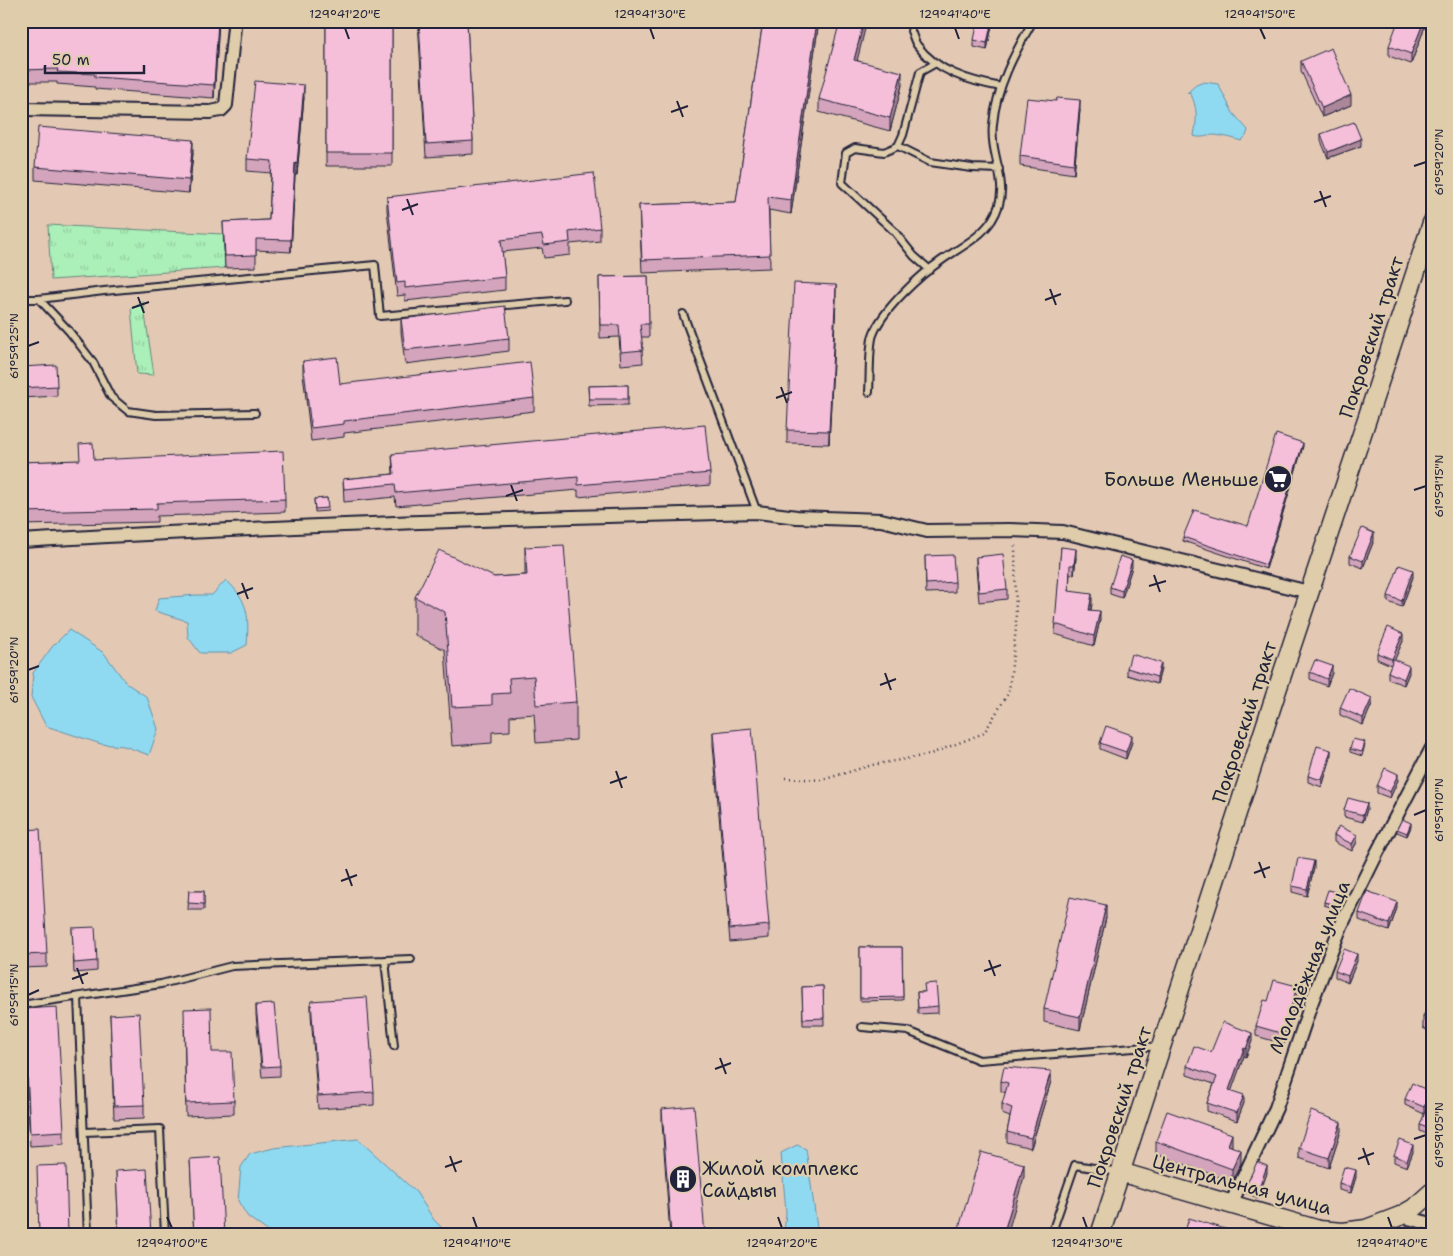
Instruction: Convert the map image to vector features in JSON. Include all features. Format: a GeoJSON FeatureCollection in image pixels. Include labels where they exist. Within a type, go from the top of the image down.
{"type":"FeatureCollection","features":[{"type":"Feature","properties":{"kind":"main road","name":"Покровский тракт"},"geometry":{"type":"LineString","coordinates":[[1100,1235],[1432,223]]}},
{"type":"Feature","properties":{"kind":"main road","name":"Центральная улица"},"geometry":{"type":"LineString","coordinates":[[1120,1172],[1319,1230],[1342,1232],[1366,1229],[1400,1216],[1414,1208],[1432,1192]]}},
{"type":"Feature","properties":{"kind":"street"},"geometry":{"type":"LineString","coordinates":[[21,110],[210,112],[220,110],[226,104],[234,27]]}},
{"type":"Feature","properties":{"kind":"street"},"geometry":{"type":"LineString","coordinates":[[21,541],[195,531],[484,519],[757,512],[797,517],[881,520],[927,531],[1014,530],[1063,532],[1310,592]]}},
{"type":"Feature","properties":{"kind":"street","name":"Молодёжная улица"},"geometry":{"type":"LineString","coordinates":[[1232,1204],[1276,1108],[1312,1001],[1341,926],[1377,852],[1432,748]]}},
{"type":"Feature","properties":{"kind":"street"},"geometry":{"type":"LineString","coordinates":[[1400,1216],[1432,1224]]}},
{"type":"Feature","properties":{"kind":"lane"},"geometry":{"type":"LineString","coordinates":[[870,392],[872,336],[883,319],[904,292],[940,260],[971,241],[991,220],[1001,199],[1001,176],[994,154],[993,124],[1001,87],[1032,21]]}},
{"type":"Feature","properties":{"kind":"lane"},"geometry":{"type":"LineString","coordinates":[[911,31],[917,45],[940,67],[973,81],[1001,87]]}},
{"type":"Feature","properties":{"kind":"lane"},"geometry":{"type":"LineString","coordinates":[[930,270],[914,256],[894,232],[842,183],[846,153],[855,148],[884,152],[898,146],[903,135],[920,72],[936,63]]}},
{"type":"Feature","properties":{"kind":"lane"},"geometry":{"type":"LineString","coordinates":[[898,146],[930,162],[972,168],[999,169]]}},
{"type":"Feature","properties":{"kind":"lane"},"geometry":{"type":"LineString","coordinates":[[21,299],[39,299],[375,265],[380,316],[565,300]]}},
{"type":"Feature","properties":{"kind":"lane"},"geometry":{"type":"LineString","coordinates":[[39,299],[69,331],[93,362],[111,397],[128,411],[156,415],[255,413]]}},
{"type":"Feature","properties":{"kind":"lane"},"geometry":{"type":"LineString","coordinates":[[683,314],[757,512]]}},
{"type":"Feature","properties":{"kind":"lane"},"geometry":{"type":"LineString","coordinates":[[21,1005],[162,984],[232,966],[411,958]]}},
{"type":"Feature","properties":{"kind":"lane"},"geometry":{"type":"LineString","coordinates":[[386,960],[394,1046]]}},
{"type":"Feature","properties":{"kind":"lane"},"geometry":{"type":"LineString","coordinates":[[78,996],[88,1235]]}},
{"type":"Feature","properties":{"kind":"lane"},"geometry":{"type":"LineString","coordinates":[[862,1027],[908,1031],[980,1060],[1161,1046]]}},
{"type":"Feature","properties":{"kind":"lane"},"geometry":{"type":"LineString","coordinates":[[84,1132],[160,1129],[165,1235]]}},
{"type":"Feature","properties":{"kind":"lane"},"geometry":{"type":"LineString","coordinates":[[1051,1235],[1075,1164],[1120,1172]]}},
{"type":"Feature","properties":{"kind":"path"},"geometry":{"type":"LineString","coordinates":[[785,778],[822,780],[872,765],[928,755],[984,733],[1009,692],[1016,628],[1014,530]]}},
{"type":"Feature","properties":{"kind":"green space"},"geometry":{"type":"Polygon","coordinates":[[[48,225],[223,234],[225,268],[51,280],[48,225]]]}},
{"type":"Feature","properties":{"kind":"green space"},"geometry":{"type":"Polygon","coordinates":[[[143,301],[154,375],[137,374],[131,308],[143,301]]]}},
{"type":"Feature","properties":{"kind":"water"},"geometry":{"type":"Polygon","coordinates":[[[1204,82],[1218,84],[1233,113],[1248,130],[1246,136],[1241,141],[1215,135],[1194,136],[1196,109],[1190,92],[1187,93],[1196,85],[1204,82]]]}},
{"type":"Feature","properties":{"kind":"water"},"geometry":{"type":"Polygon","coordinates":[[[226,580],[239,595],[246,610],[248,626],[247,645],[231,653],[200,653],[188,637],[187,621],[155,611],[159,598],[212,595],[226,580]]]}},
{"type":"Feature","properties":{"kind":"water"},"geometry":{"type":"Polygon","coordinates":[[[69,630],[104,653],[126,683],[147,697],[158,729],[149,755],[124,746],[101,744],[46,726],[31,697],[33,673],[52,647],[69,630]]]}},
{"type":"Feature","properties":{"kind":"water"},"geometry":{"type":"Polygon","coordinates":[[[358,1139],[416,1192],[434,1220],[449,1235],[273,1235],[248,1217],[238,1201],[241,1167],[250,1154],[274,1148],[358,1139]]]}},
{"type":"Feature","properties":{"kind":"water"},"geometry":{"type":"Polygon","coordinates":[[[797,1145],[806,1149],[818,1235],[784,1235],[786,1212],[781,1153],[797,1145]]]}},
{"type":"Feature","properties":{"kind":"building"},"geometry":{"type":"Polygon","coordinates":[[[21,21],[218,21],[214,85],[95,77],[95,74],[57,72],[58,69],[21,70],[21,21]]]}},
{"type":"Feature","properties":{"kind":"building"},"geometry":{"type":"Polygon","coordinates":[[[419,21],[467,21],[473,141],[426,144],[419,21]]]}},
{"type":"Feature","properties":{"kind":"building"},"geometry":{"type":"Polygon","coordinates":[[[763,21],[817,21],[791,200],[768,197],[770,255],[642,260],[639,205],[736,202],[763,21]]]}},
{"type":"Feature","properties":{"kind":"building"},"geometry":{"type":"Polygon","coordinates":[[[840,21],[864,21],[854,60],[902,72],[890,118],[819,99],[840,21]]]}},
{"type":"Feature","properties":{"kind":"building"},"geometry":{"type":"Polygon","coordinates":[[[978,21],[992,21],[987,43],[974,40],[978,21]]]}},
{"type":"Feature","properties":{"kind":"building"},"geometry":{"type":"Polygon","coordinates":[[[1398,21],[1424,21],[1411,54],[1389,46],[1398,21]]]}},
{"type":"Feature","properties":{"kind":"building"},"geometry":{"type":"Polygon","coordinates":[[[326,23],[392,23],[392,153],[326,153],[326,23]]]}},
{"type":"Feature","properties":{"kind":"building"},"geometry":{"type":"Polygon","coordinates":[[[1331,48],[1351,95],[1322,108],[1301,61],[1331,48]]]}},
{"type":"Feature","properties":{"kind":"building"},"geometry":{"type":"Polygon","coordinates":[[[255,81],[304,85],[297,164],[295,163],[291,240],[256,239],[256,255],[225,256],[223,222],[269,220],[272,161],[247,159],[255,81]]]}},
{"type":"Feature","properties":{"kind":"building"},"geometry":{"type":"Polygon","coordinates":[[[1027,98],[1056,101],[1057,98],[1080,100],[1074,164],[1020,156],[1027,98]]]}},
{"type":"Feature","properties":{"kind":"building"},"geometry":{"type":"Polygon","coordinates":[[[1354,122],[1361,139],[1328,152],[1321,134],[1354,122]]]}},
{"type":"Feature","properties":{"kind":"building"},"geometry":{"type":"Polygon","coordinates":[[[38,127],[193,140],[189,180],[35,167],[38,127]]]}},
{"type":"Feature","properties":{"kind":"building"},"geometry":{"type":"Polygon","coordinates":[[[594,173],[600,228],[569,232],[570,242],[544,245],[542,235],[501,240],[505,277],[405,288],[405,282],[397,283],[387,197],[594,173]]]}},
{"type":"Feature","properties":{"kind":"building"},"geometry":{"type":"Polygon","coordinates":[[[648,276],[649,324],[640,324],[643,350],[621,352],[619,325],[600,325],[599,277],[648,276]]]}},
{"type":"Feature","properties":{"kind":"building"},"geometry":{"type":"Polygon","coordinates":[[[794,283],[836,285],[829,431],[787,430],[794,283]]]}},
{"type":"Feature","properties":{"kind":"building"},"geometry":{"type":"Polygon","coordinates":[[[505,306],[509,338],[405,350],[401,319],[505,306]]]}},
{"type":"Feature","properties":{"kind":"building"},"geometry":{"type":"Polygon","coordinates":[[[337,357],[340,384],[530,362],[534,398],[344,421],[344,424],[311,428],[303,361],[337,357]]]}},
{"type":"Feature","properties":{"kind":"building"},"geometry":{"type":"Polygon","coordinates":[[[56,365],[57,386],[21,388],[21,367],[56,365]]]}},
{"type":"Feature","properties":{"kind":"building"},"geometry":{"type":"Polygon","coordinates":[[[628,385],[628,399],[589,399],[588,386],[628,385]]]}},
{"type":"Feature","properties":{"kind":"building"},"geometry":{"type":"Polygon","coordinates":[[[705,425],[710,473],[578,485],[578,477],[396,493],[395,484],[344,489],[343,479],[394,474],[392,454],[705,425]]]}},
{"type":"Feature","properties":{"kind":"building","name":"Больше Меньше"},"geometry":{"type":"Polygon","coordinates":[[[1276,434],[1303,443],[1266,565],[1183,537],[1194,510],[1248,526],[1276,434]]]}},
{"type":"Feature","properties":{"kind":"building"},"geometry":{"type":"Polygon","coordinates":[[[93,443],[94,460],[283,451],[285,499],[157,503],[157,509],[21,512],[21,462],[80,460],[79,444],[93,443]]]}},
{"type":"Feature","properties":{"kind":"building"},"geometry":{"type":"Polygon","coordinates":[[[327,498],[328,508],[315,509],[314,499],[327,498]]]}},
{"type":"Feature","properties":{"kind":"building"},"geometry":{"type":"Polygon","coordinates":[[[1362,528],[1374,533],[1363,561],[1350,556],[1362,528]]]}},
{"type":"Feature","properties":{"kind":"building"},"geometry":{"type":"Polygon","coordinates":[[[564,545],[576,702],[536,705],[534,676],[509,678],[510,693],[492,694],[492,705],[452,707],[445,612],[415,597],[439,550],[494,577],[527,575],[525,547],[564,545]]]}},
{"type":"Feature","properties":{"kind":"building"},"geometry":{"type":"Polygon","coordinates":[[[1061,547],[1076,549],[1074,565],[1070,565],[1069,591],[1092,594],[1089,610],[1100,611],[1094,636],[1055,624],[1061,547]]]}},
{"type":"Feature","properties":{"kind":"building"},"geometry":{"type":"Polygon","coordinates":[[[1432,549],[1432,563],[1428,561],[1432,549]]]}},
{"type":"Feature","properties":{"kind":"building"},"geometry":{"type":"Polygon","coordinates":[[[1003,554],[1007,589],[979,592],[976,557],[1003,554]]]}},
{"type":"Feature","properties":{"kind":"building"},"geometry":{"type":"Polygon","coordinates":[[[953,555],[955,582],[926,584],[925,556],[953,555]]]}},
{"type":"Feature","properties":{"kind":"building"},"geometry":{"type":"Polygon","coordinates":[[[1120,556],[1132,560],[1122,591],[1110,587],[1120,556]]]}},
{"type":"Feature","properties":{"kind":"building"},"geometry":{"type":"Polygon","coordinates":[[[1399,565],[1413,570],[1402,601],[1388,596],[1399,565]]]}},
{"type":"Feature","properties":{"kind":"building"},"geometry":{"type":"Polygon","coordinates":[[[1388,627],[1403,634],[1392,659],[1377,653],[1388,627]]]}},
{"type":"Feature","properties":{"kind":"building"},"geometry":{"type":"Polygon","coordinates":[[[1131,654],[1161,663],[1157,677],[1127,668],[1131,654]]]}},
{"type":"Feature","properties":{"kind":"building"},"geometry":{"type":"Polygon","coordinates":[[[1393,659],[1409,666],[1404,679],[1388,672],[1393,659]]]}},
{"type":"Feature","properties":{"kind":"building"},"geometry":{"type":"Polygon","coordinates":[[[1315,660],[1332,666],[1327,679],[1310,672],[1315,660]]]}},
{"type":"Feature","properties":{"kind":"building"},"geometry":{"type":"Polygon","coordinates":[[[1349,688],[1372,698],[1363,718],[1340,708],[1349,688]]]}},
{"type":"Feature","properties":{"kind":"building"},"geometry":{"type":"Polygon","coordinates":[[[1106,726],[1132,735],[1126,752],[1100,743],[1106,726]]]}},
{"type":"Feature","properties":{"kind":"building"},"geometry":{"type":"Polygon","coordinates":[[[752,728],[769,925],[730,929],[713,732],[752,728]]]}},
{"type":"Feature","properties":{"kind":"building"},"geometry":{"type":"Polygon","coordinates":[[[1353,739],[1365,742],[1362,752],[1350,749],[1353,739]]]}},
{"type":"Feature","properties":{"kind":"building"},"geometry":{"type":"Polygon","coordinates":[[[1317,746],[1331,750],[1322,780],[1308,776],[1317,746]]]}},
{"type":"Feature","properties":{"kind":"building"},"geometry":{"type":"Polygon","coordinates":[[[1385,768],[1398,774],[1390,792],[1377,786],[1385,768]]]}},
{"type":"Feature","properties":{"kind":"building"},"geometry":{"type":"Polygon","coordinates":[[[1348,798],[1367,803],[1363,815],[1344,810],[1348,798]]]}},
{"type":"Feature","properties":{"kind":"building"},"geometry":{"type":"Polygon","coordinates":[[[1402,819],[1411,823],[1407,833],[1397,829],[1402,819]]]}},
{"type":"Feature","properties":{"kind":"building"},"geometry":{"type":"Polygon","coordinates":[[[1339,826],[1357,835],[1352,844],[1334,835],[1339,826]]]}},
{"type":"Feature","properties":{"kind":"building"},"geometry":{"type":"Polygon","coordinates":[[[40,829],[47,954],[22,955],[21,830],[40,829]]]}},
{"type":"Feature","properties":{"kind":"building"},"geometry":{"type":"Polygon","coordinates":[[[1298,858],[1314,861],[1307,889],[1292,886],[1298,858]]]}},
{"type":"Feature","properties":{"kind":"building"},"geometry":{"type":"Polygon","coordinates":[[[1328,890],[1339,893],[1336,905],[1324,902],[1328,890]]]}},
{"type":"Feature","properties":{"kind":"building"},"geometry":{"type":"Polygon","coordinates":[[[189,891],[204,891],[204,904],[188,903],[189,891]]]}},
{"type":"Feature","properties":{"kind":"building"},"geometry":{"type":"Polygon","coordinates":[[[1367,891],[1397,902],[1389,924],[1359,913],[1367,891]]]}},
{"type":"Feature","properties":{"kind":"building"},"geometry":{"type":"Polygon","coordinates":[[[1070,897],[1106,905],[1080,1017],[1044,1009],[1070,897]]]}},
{"type":"Feature","properties":{"kind":"building"},"geometry":{"type":"Polygon","coordinates":[[[95,927],[97,961],[74,963],[72,928],[95,927]]]}},
{"type":"Feature","properties":{"kind":"building"},"geometry":{"type":"Polygon","coordinates":[[[860,947],[902,947],[903,997],[860,998],[860,947]]]}},
{"type":"Feature","properties":{"kind":"building"},"geometry":{"type":"Polygon","coordinates":[[[1344,949],[1357,954],[1348,976],[1335,971],[1344,949]]]}},
{"type":"Feature","properties":{"kind":"building"},"geometry":{"type":"Polygon","coordinates":[[[1274,980],[1297,986],[1284,1034],[1256,1026],[1264,1000],[1268,1001],[1274,980]]]}},
{"type":"Feature","properties":{"kind":"building"},"geometry":{"type":"Polygon","coordinates":[[[936,983],[938,1006],[918,1008],[917,992],[925,992],[924,984],[936,983]]]}},
{"type":"Feature","properties":{"kind":"building"},"geometry":{"type":"Polygon","coordinates":[[[823,986],[824,1018],[803,1019],[802,987],[823,986]]]}},
{"type":"Feature","properties":{"kind":"building"},"geometry":{"type":"Polygon","coordinates":[[[367,997],[374,1092],[318,1096],[311,1001],[367,997]]]}},
{"type":"Feature","properties":{"kind":"building"},"geometry":{"type":"Polygon","coordinates":[[[1432,1001],[1432,1021],[1423,1016],[1432,1001]]]}},
{"type":"Feature","properties":{"kind":"building"},"geometry":{"type":"Polygon","coordinates":[[[274,1004],[280,1066],[262,1067],[256,1005],[274,1004]]]}},
{"type":"Feature","properties":{"kind":"building"},"geometry":{"type":"Polygon","coordinates":[[[57,1007],[64,1131],[30,1133],[24,1009],[57,1007]]]}},
{"type":"Feature","properties":{"kind":"building"},"geometry":{"type":"Polygon","coordinates":[[[211,1008],[212,1052],[232,1052],[234,1101],[186,1103],[184,1009],[211,1008]]]}},
{"type":"Feature","properties":{"kind":"building"},"geometry":{"type":"Polygon","coordinates":[[[139,1013],[144,1105],[114,1106],[110,1015],[139,1013]]]}},
{"type":"Feature","properties":{"kind":"building"},"geometry":{"type":"Polygon","coordinates":[[[1223,1022],[1252,1033],[1246,1049],[1244,1048],[1229,1090],[1244,1095],[1237,1113],[1207,1103],[1217,1077],[1187,1066],[1194,1046],[1211,1052],[1223,1022]]]}},
{"type":"Feature","properties":{"kind":"building"},"geometry":{"type":"Polygon","coordinates":[[[1004,1067],[1051,1071],[1031,1138],[1007,1132],[1012,1108],[1002,1104],[1008,1083],[1001,1081],[1004,1067]]]}},
{"type":"Feature","properties":{"kind":"building"},"geometry":{"type":"Polygon","coordinates":[[[1412,1083],[1431,1092],[1424,1107],[1405,1099],[1412,1083]]]}},
{"type":"Feature","properties":{"kind":"building","name":"Жилой комплекс Сайдыы"},"geometry":{"type":"Polygon","coordinates":[[[694,1106],[705,1235],[671,1235],[662,1109],[694,1106]]]}},
{"type":"Feature","properties":{"kind":"building"},"geometry":{"type":"Polygon","coordinates":[[[1167,1111],[1232,1134],[1228,1145],[1241,1150],[1232,1169],[1156,1141],[1167,1111]]]}},
{"type":"Feature","properties":{"kind":"building"},"geometry":{"type":"Polygon","coordinates":[[[1311,1111],[1341,1122],[1329,1158],[1299,1148],[1311,1111]]]}},
{"type":"Feature","properties":{"kind":"building"},"geometry":{"type":"Polygon","coordinates":[[[1425,1112],[1432,1115],[1432,1130],[1420,1125],[1425,1112]]]}},
{"type":"Feature","properties":{"kind":"building"},"geometry":{"type":"Polygon","coordinates":[[[1400,1140],[1413,1145],[1407,1161],[1394,1155],[1400,1140]]]}},
{"type":"Feature","properties":{"kind":"building"},"geometry":{"type":"Polygon","coordinates":[[[981,1152],[1024,1164],[1003,1235],[957,1235],[981,1152]]]}},
{"type":"Feature","properties":{"kind":"building"},"geometry":{"type":"Polygon","coordinates":[[[220,1157],[224,1235],[194,1235],[190,1159],[220,1157]]]}},
{"type":"Feature","properties":{"kind":"building"},"geometry":{"type":"Polygon","coordinates":[[[1257,1162],[1267,1166],[1258,1191],[1246,1186],[1257,1162]]]}},
{"type":"Feature","properties":{"kind":"building"},"geometry":{"type":"Polygon","coordinates":[[[66,1165],[68,1235],[39,1235],[37,1166],[66,1165]]]}},
{"type":"Feature","properties":{"kind":"building"},"geometry":{"type":"Polygon","coordinates":[[[1344,1167],[1356,1170],[1351,1187],[1339,1183],[1344,1167]]]}},
{"type":"Feature","properties":{"kind":"building"},"geometry":{"type":"Polygon","coordinates":[[[147,1169],[151,1235],[119,1235],[116,1171],[147,1169]]]}},
{"type":"Feature","properties":{"kind":"building"},"geometry":{"type":"Polygon","coordinates":[[[1189,1218],[1245,1235],[1184,1235],[1189,1218]]]}},
{"type":"Feature","properties":{"kind":"place","name":"Больше Меньше"},"geometry":{"type":"Point","coordinates":[1278,479]}},
{"type":"Feature","properties":{"kind":"place","name":"Жилой комплекс Сайдыы"},"geometry":{"type":"Point","coordinates":[683,1179]}}]}
